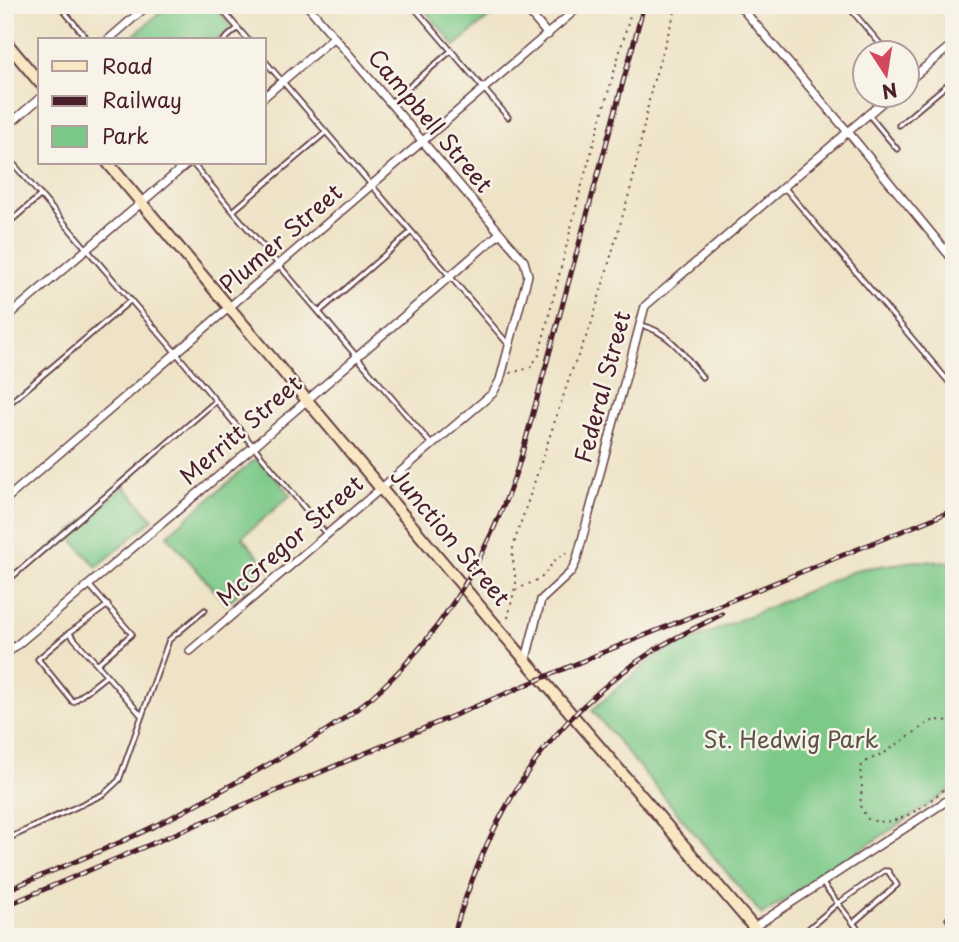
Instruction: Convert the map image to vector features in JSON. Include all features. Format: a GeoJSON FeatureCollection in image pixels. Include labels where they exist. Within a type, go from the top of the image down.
{"type":"FeatureCollection","features":[{"type":"Feature","properties":{"kind":"street"},"geometry":{"type":"LineString","coordinates":[[109,38],[148,5]]}},
{"type":"Feature","properties":{"kind":"street","name":"Campbell Street"},"geometry":{"type":"LineString","coordinates":[[307,5],[524,261]]}},
{"type":"Feature","properties":{"kind":"street"},"geometry":{"type":"LineString","coordinates":[[523,5],[548,34]]}},
{"type":"Feature","properties":{"kind":"street","name":"Plumer Street"},"geometry":{"type":"LineString","coordinates":[[5,500],[581,5]]}},
{"type":"Feature","properties":{"kind":"street"},"geometry":{"type":"LineString","coordinates":[[739,5],[954,261]]}},
{"type":"Feature","properties":{"kind":"street"},"geometry":{"type":"LineString","coordinates":[[266,95],[334,37]]}},
{"type":"Feature","properties":{"kind":"street"},"geometry":{"type":"LineString","coordinates":[[5,41],[38,81]]}},
{"type":"Feature","properties":{"kind":"street"},"geometry":{"type":"LineString","coordinates":[[920,70],[954,43]]}},
{"type":"Feature","properties":{"kind":"street"},"geometry":{"type":"LineString","coordinates":[[5,128],[38,100]]}},
{"type":"Feature","properties":{"kind":"street","name":"Federal Street"},"geometry":{"type":"LineString","coordinates":[[526,659],[541,600],[571,572],[580,546],[645,306],[877,108]]}},
{"type":"Feature","properties":{"kind":"street","name":"Junction Street"},"geometry":{"type":"LineString","coordinates":[[109,164],[476,603],[762,937]]}},
{"type":"Feature","properties":{"kind":"street"},"geometry":{"type":"LineString","coordinates":[[5,319],[189,164]]}},
{"type":"Feature","properties":{"kind":"street","name":"Merritt Street"},"geometry":{"type":"LineString","coordinates":[[5,655],[253,447],[500,233]]}},
{"type":"Feature","properties":{"kind":"street","name":"McGregor Street"},"geometry":{"type":"LineString","coordinates":[[190,650],[493,393],[502,374],[528,275],[524,261]]}},
{"type":"Feature","properties":{"kind":"street"},"geometry":{"type":"LineString","coordinates":[[754,927],[954,796]]}},
{"type":"Feature","properties":{"kind":"lane"},"geometry":{"type":"LineString","coordinates":[[59,5],[86,38]]}},
{"type":"Feature","properties":{"kind":"lane"},"geometry":{"type":"LineString","coordinates":[[218,5],[246,38]]}},
{"type":"Feature","properties":{"kind":"lane"},"geometry":{"type":"LineString","coordinates":[[412,5],[508,117]]}},
{"type":"Feature","properties":{"kind":"lane"},"geometry":{"type":"LineString","coordinates":[[847,5],[875,38]]}},
{"type":"Feature","properties":{"kind":"lane"},"geometry":{"type":"LineString","coordinates":[[226,38],[238,28]]}},
{"type":"Feature","properties":{"kind":"lane"},"geometry":{"type":"LineString","coordinates":[[389,103],[451,51]]}},
{"type":"Feature","properties":{"kind":"lane"},"geometry":{"type":"LineString","coordinates":[[266,62],[510,346]]}},
{"type":"Feature","properties":{"kind":"lane"},"geometry":{"type":"LineString","coordinates":[[899,125],[954,79]]}},
{"type":"Feature","properties":{"kind":"lane"},"geometry":{"type":"LineString","coordinates":[[869,115],[897,149]]}},
{"type":"Feature","properties":{"kind":"lane"},"geometry":{"type":"LineString","coordinates":[[233,212],[326,132]]}},
{"type":"Feature","properties":{"kind":"lane"},"geometry":{"type":"LineString","coordinates":[[5,154],[177,354],[327,535]]}},
{"type":"Feature","properties":{"kind":"lane"},"geometry":{"type":"LineString","coordinates":[[191,164],[432,445]]}},
{"type":"Feature","properties":{"kind":"lane"},"geometry":{"type":"LineString","coordinates":[[783,187],[954,388]]}},
{"type":"Feature","properties":{"kind":"lane"},"geometry":{"type":"LineString","coordinates":[[5,226],[41,195]]}},
{"type":"Feature","properties":{"kind":"lane"},"geometry":{"type":"LineString","coordinates":[[319,312],[411,232]]}},
{"type":"Feature","properties":{"kind":"lane"},"geometry":{"type":"LineString","coordinates":[[5,407],[131,300]]}},
{"type":"Feature","properties":{"kind":"lane"},"geometry":{"type":"LineString","coordinates":[[639,325],[650,327],[673,341],[702,377]]}},
{"type":"Feature","properties":{"kind":"lane"},"geometry":{"type":"LineString","coordinates":[[5,583],[216,401]]}},
{"type":"Feature","properties":{"kind":"lane"},"geometry":{"type":"LineString","coordinates":[[89,585],[132,634],[97,664]]}},
{"type":"Feature","properties":{"kind":"lane"},"geometry":{"type":"LineString","coordinates":[[106,676],[74,702],[38,659],[108,605]]}},
{"type":"Feature","properties":{"kind":"lane"},"geometry":{"type":"LineString","coordinates":[[5,840],[104,794],[118,780],[169,640],[205,610]]}},
{"type":"Feature","properties":{"kind":"lane"},"geometry":{"type":"LineString","coordinates":[[69,633],[141,716]]}},
{"type":"Feature","properties":{"kind":"lane"},"geometry":{"type":"LineString","coordinates":[[799,937],[837,904],[884,871],[888,871],[897,881],[897,885],[853,923]]}},
{"type":"Feature","properties":{"kind":"lane"},"geometry":{"type":"LineString","coordinates":[[821,883],[864,937]]}},
{"type":"Feature","properties":{"kind":"lane"},"geometry":{"type":"LineString","coordinates":[[948,919],[954,928]]}},
{"type":"Feature","properties":{"kind":"path"},"geometry":{"type":"LineString","coordinates":[[502,374],[530,368],[539,355],[580,192],[633,5]]}},
{"type":"Feature","properties":{"kind":"path"},"geometry":{"type":"LineString","coordinates":[[508,618],[515,591],[512,552],[516,537],[572,370],[591,325],[633,180],[652,86],[677,5]]}},
{"type":"Feature","properties":{"kind":"path"},"geometry":{"type":"LineString","coordinates":[[515,591],[541,578],[556,559],[580,546]]}},
{"type":"Feature","properties":{"kind":"path"},"geometry":{"type":"LineString","coordinates":[[954,721],[935,720],[928,723],[886,752],[865,762],[860,768],[860,806],[869,819],[890,823],[909,814],[954,782]]}},
{"type":"Feature","properties":{"kind":"green space"},"geometry":{"type":"Polygon","coordinates":[[[169,5],[213,5],[232,27],[219,38],[130,38],[169,5]]]}},
{"type":"Feature","properties":{"kind":"green space"},"geometry":{"type":"Polygon","coordinates":[[[421,5],[503,5],[455,46],[421,5]]]}},
{"type":"Feature","properties":{"kind":"green space"},"geometry":{"type":"Polygon","coordinates":[[[258,457],[291,495],[242,537],[268,568],[226,604],[167,535],[258,457]]]}},
{"type":"Feature","properties":{"kind":"green space"},"geometry":{"type":"Polygon","coordinates":[[[124,486],[153,519],[97,567],[68,535],[124,486]]]}},
{"type":"Feature","properties":{"kind":"green space","name":"St. Hedwig Park"},"geometry":{"type":"Polygon","coordinates":[[[915,561],[954,562],[954,788],[762,915],[592,710],[657,655],[859,569],[915,561]]]}},
{"type":"Feature","properties":{"kind":"railway"},"geometry":{"type":"LineString","coordinates":[[5,891],[104,850],[165,821],[320,735],[370,699],[430,636],[482,553],[520,461],[644,5]]}},
{"type":"Feature","properties":{"kind":"railway"},"geometry":{"type":"LineString","coordinates":[[5,906],[599,654],[954,510]]}},
{"type":"Feature","properties":{"kind":"railway"},"geometry":{"type":"LineString","coordinates":[[453,937],[484,850],[504,810],[553,738],[583,706],[617,676],[664,644],[722,614]]}}]}
